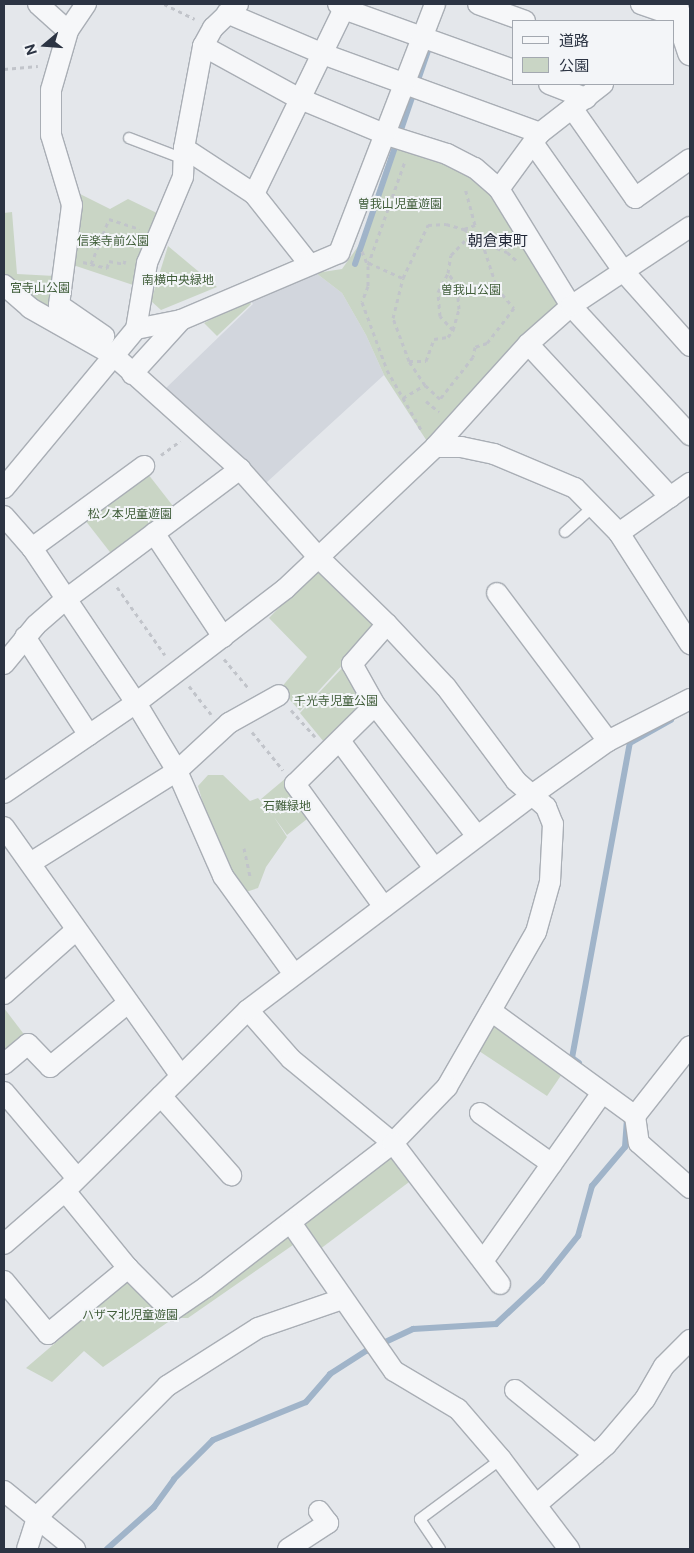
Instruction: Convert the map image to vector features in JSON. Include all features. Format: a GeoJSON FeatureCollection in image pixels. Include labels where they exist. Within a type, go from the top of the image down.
{"type":"FeatureCollection","features":[{"type":"Feature","properties":{"kind":"street"},"geometry":{"type":"LineString","coordinates":[[38,4],[68,31]]}},
{"type":"Feature","properties":{"kind":"street"},"geometry":{"type":"LineString","coordinates":[[4,1092],[128,1268],[171,1311],[291,1223],[393,1143],[447,1087],[536,932],[550,882],[553,824],[546,807],[516,781],[446,687],[387,624],[318,557],[240,469],[199,429],[132,374],[117,351],[59,305],[72,205],[51,135],[51,90],[68,31],[86,4]]}},
{"type":"Feature","properties":{"kind":"street"},"geometry":{"type":"LineString","coordinates":[[136,329],[181,320],[339,253],[399,138],[413,85],[430,38],[435,4]]}},
{"type":"Feature","properties":{"kind":"street"},"geometry":{"type":"LineString","coordinates":[[478,4],[522,20]]}},
{"type":"Feature","properties":{"kind":"street"},"geometry":{"type":"LineString","coordinates":[[641,4],[675,14],[690,52]]}},
{"type":"Feature","properties":{"kind":"street"},"geometry":{"type":"LineString","coordinates":[[6,481],[136,329],[147,263],[183,178],[184,153],[203,46],[213,28],[234,6],[322,54],[413,85],[537,138],[624,272],[690,346]]}},
{"type":"Feature","properties":{"kind":"street"},"geometry":{"type":"LineString","coordinates":[[254,194],[298,98],[322,54],[341,6],[512,70]]}},
{"type":"Feature","properties":{"kind":"street"},"geometry":{"type":"LineString","coordinates":[[203,46],[298,98],[476,168],[498,189],[571,306],[690,435]]}},
{"type":"Feature","properties":{"kind":"street"},"geometry":{"type":"LineString","coordinates":[[551,85],[579,103],[635,198],[690,159]]}},
{"type":"Feature","properties":{"kind":"street"},"geometry":{"type":"LineString","coordinates":[[498,189],[537,138],[602,85]]}},
{"type":"Feature","properties":{"kind":"street"},"geometry":{"type":"LineString","coordinates":[[184,153],[254,194],[310,265]]}},
{"type":"Feature","properties":{"kind":"street"},"geometry":{"type":"LineString","coordinates":[[4,793],[136,703],[285,589],[433,448],[528,344],[571,306],[690,228]]}},
{"type":"Feature","properties":{"kind":"street"},"geometry":{"type":"LineString","coordinates":[[4,285],[30,308],[117,351]]}},
{"type":"Feature","properties":{"kind":"street"},"geometry":{"type":"LineString","coordinates":[[132,374],[181,320]]}},
{"type":"Feature","properties":{"kind":"street"},"geometry":{"type":"LineString","coordinates":[[528,344],[670,497]]}},
{"type":"Feature","properties":{"kind":"street"},"geometry":{"type":"LineString","coordinates":[[433,448],[461,447],[494,454],[548,474],[575,488],[619,533],[690,644]]}},
{"type":"Feature","properties":{"kind":"street"},"geometry":{"type":"LineString","coordinates":[[32,548],[144,466]]}},
{"type":"Feature","properties":{"kind":"street"},"geometry":{"type":"LineString","coordinates":[[4,664],[25,637],[65,600],[240,469]]}},
{"type":"Feature","properties":{"kind":"street"},"geometry":{"type":"LineString","coordinates":[[619,533],[690,483]]}},
{"type":"Feature","properties":{"kind":"street"},"geometry":{"type":"LineString","coordinates":[[4,516],[32,548],[65,600],[136,703],[176,772],[223,876],[294,974]]}},
{"type":"Feature","properties":{"kind":"street"},"geometry":{"type":"LineString","coordinates":[[154,533],[218,641]]}},
{"type":"Feature","properties":{"kind":"street"},"geometry":{"type":"LineString","coordinates":[[497,593],[608,741]]}},
{"type":"Feature","properties":{"kind":"street"},"geometry":{"type":"LineString","coordinates":[[387,624],[352,664],[375,705],[477,836]]}},
{"type":"Feature","properties":{"kind":"street"},"geometry":{"type":"LineString","coordinates":[[25,637],[89,735]]}},
{"type":"Feature","properties":{"kind":"street"},"geometry":{"type":"LineString","coordinates":[[32,862],[176,772],[223,728],[239,716],[270,700]]}},
{"type":"Feature","properties":{"kind":"street"},"geometry":{"type":"LineString","coordinates":[[4,1244],[71,1185],[248,1010],[434,868],[608,741],[690,700]]}},
{"type":"Feature","properties":{"kind":"street"},"geometry":{"type":"LineString","coordinates":[[375,705],[294,784],[384,907]]}},
{"type":"Feature","properties":{"kind":"street"},"geometry":{"type":"LineString","coordinates":[[334,747],[434,868]]}},
{"type":"Feature","properties":{"kind":"street"},"geometry":{"type":"LineString","coordinates":[[4,828],[32,862],[76,930],[181,1076]]}},
{"type":"Feature","properties":{"kind":"street"},"geometry":{"type":"LineString","coordinates":[[4,994],[76,930]]}},
{"type":"Feature","properties":{"kind":"street"},"geometry":{"type":"LineString","coordinates":[[4,1064],[28,1044],[50,1068],[128,1003]]}},
{"type":"Feature","properties":{"kind":"street"},"geometry":{"type":"LineString","coordinates":[[248,1010],[292,1059],[393,1143],[500,1284]]}},
{"type":"Feature","properties":{"kind":"street"},"geometry":{"type":"LineString","coordinates":[[491,1011],[634,1116],[639,1143],[690,1188]]}},
{"type":"Feature","properties":{"kind":"street"},"geometry":{"type":"LineString","coordinates":[[634,1116],[690,1046]]}},
{"type":"Feature","properties":{"kind":"street"},"geometry":{"type":"LineString","coordinates":[[483,1262],[602,1094]]}},
{"type":"Feature","properties":{"kind":"street"},"geometry":{"type":"LineString","coordinates":[[161,1096],[231,1175]]}},
{"type":"Feature","properties":{"kind":"street"},"geometry":{"type":"LineString","coordinates":[[480,1113],[552,1164]]}},
{"type":"Feature","properties":{"kind":"street"},"geometry":{"type":"LineString","coordinates":[[291,1223],[342,1299],[394,1371],[458,1409],[501,1459],[536,1505],[562,1547]]}},
{"type":"Feature","properties":{"kind":"street"},"geometry":{"type":"LineString","coordinates":[[4,1281],[48,1334],[128,1268]]}},
{"type":"Feature","properties":{"kind":"street"},"geometry":{"type":"LineString","coordinates":[[27,1549],[37,1518],[166,1386],[258,1328],[342,1299]]}},
{"type":"Feature","properties":{"kind":"street"},"geometry":{"type":"LineString","coordinates":[[536,1505],[594,1455],[645,1399],[664,1366],[690,1340]]}},
{"type":"Feature","properties":{"kind":"street"},"geometry":{"type":"LineString","coordinates":[[515,1390],[594,1455]]}},
{"type":"Feature","properties":{"kind":"street"},"geometry":{"type":"LineString","coordinates":[[4,1492],[75,1549]]}},
{"type":"Feature","properties":{"kind":"street"},"geometry":{"type":"LineString","coordinates":[[288,1549],[327,1522]]}},
{"type":"Feature","properties":{"kind":"lane"},"geometry":{"type":"LineString","coordinates":[[129,138],[184,153]]}},
{"type":"Feature","properties":{"kind":"lane"},"geometry":{"type":"LineString","coordinates":[[565,532],[594,506]]}},
{"type":"Feature","properties":{"kind":"lane"},"geometry":{"type":"LineString","coordinates":[[440,1549],[420,1519],[501,1459]]}},
{"type":"Feature","properties":{"kind":"path"},"geometry":{"type":"LineString","coordinates":[[164,4],[213,28]]}},
{"type":"Feature","properties":{"kind":"path"},"geometry":{"type":"LineString","coordinates":[[4,69],[58,65]]}},
{"type":"Feature","properties":{"kind":"path"},"geometry":{"type":"LineString","coordinates":[[399,138],[369,264],[368,286],[362,302],[387,370],[433,448]]}},
{"type":"Feature","properties":{"kind":"path"},"geometry":{"type":"LineString","coordinates":[[464,229],[475,225],[465,189]]}},
{"type":"Feature","properties":{"kind":"path"},"geometry":{"type":"LineString","coordinates":[[91,264],[109,219],[142,230],[135,233]]}},
{"type":"Feature","properties":{"kind":"path"},"geometry":{"type":"LineString","coordinates":[[482,242],[497,288],[514,308],[487,343],[475,347],[473,357],[440,399],[424,385],[409,361],[393,318],[403,278],[428,225],[446,224],[464,229],[482,242],[507,252]]}},
{"type":"Feature","properties":{"kind":"path"},"geometry":{"type":"LineString","coordinates":[[453,330],[440,316],[438,292],[448,273],[451,255],[471,234]]}},
{"type":"Feature","properties":{"kind":"path"},"geometry":{"type":"LineString","coordinates":[[360,245],[369,264],[403,278]]}},
{"type":"Feature","properties":{"kind":"path"},"geometry":{"type":"LineString","coordinates":[[65,257],[107,268],[109,261],[124,264],[127,256]]}},
{"type":"Feature","properties":{"kind":"path"},"geometry":{"type":"LineString","coordinates":[[409,361],[426,361],[434,339],[448,337],[453,330],[459,309],[457,285],[448,273]]}},
{"type":"Feature","properties":{"kind":"path"},"geometry":{"type":"LineString","coordinates":[[403,398],[424,385]]}},
{"type":"Feature","properties":{"kind":"path"},"geometry":{"type":"LineString","coordinates":[[426,401],[440,413]]}},
{"type":"Feature","properties":{"kind":"path"},"geometry":{"type":"LineString","coordinates":[[144,466],[199,429]]}},
{"type":"Feature","properties":{"kind":"path"},"geometry":{"type":"LineString","coordinates":[[105,570],[177,672],[223,728]]}},
{"type":"Feature","properties":{"kind":"path"},"geometry":{"type":"LineString","coordinates":[[218,641],[270,700],[334,747]]}},
{"type":"Feature","properties":{"kind":"path"},"geometry":{"type":"LineString","coordinates":[[239,716],[294,784]]}},
{"type":"Feature","properties":{"kind":"path"},"geometry":{"type":"LineString","coordinates":[[244,848],[251,882]]}},
{"type":"Feature","properties":{"kind":"shaded area"},"geometry":{"type":"Polygon","coordinates":[[[316,273],[342,293],[366,335],[384,375],[266,483],[165,389],[253,304],[249,299],[316,273]]]}},
{"type":"Feature","properties":{"kind":"green space","name":"曽我山公園"},"geometry":{"type":"Polygon","coordinates":[[[398,143],[475,168],[571,306],[432,449],[384,375],[366,335],[342,293],[316,273],[342,269],[359,245],[398,143]]]}},
{"type":"Feature","properties":{"kind":"green space","name":"信楽寺前公園"},"geometry":{"type":"Polygon","coordinates":[[[80,194],[110,209],[128,199],[161,215],[136,286],[73,265],[80,194]]]}},
{"type":"Feature","properties":{"kind":"green space","name":"宮寺山公園"},"geometry":{"type":"Polygon","coordinates":[[[12,212],[17,274],[55,276],[52,313],[4,274],[4,213],[12,212]]]}},
{"type":"Feature","properties":{"kind":"green space","name":"南横中央緑地"},"geometry":{"type":"Polygon","coordinates":[[[168,246],[217,287],[161,310],[151,301],[168,246]]]}},
{"type":"Feature","properties":{"kind":"green space"},"geometry":{"type":"Polygon","coordinates":[[[248,300],[251,304],[217,336],[204,323],[248,300]]]}},
{"type":"Feature","properties":{"kind":"green space","name":"松ノ本児童遊園"},"geometry":{"type":"Polygon","coordinates":[[[148,474],[175,509],[114,557],[87,522],[148,474]]]}},
{"type":"Feature","properties":{"kind":"green space"},"geometry":{"type":"Polygon","coordinates":[[[319,566],[380,624],[300,711],[280,689],[307,657],[269,618],[319,566]]]}},
{"type":"Feature","properties":{"kind":"green space","name":"千光寺児童公園"},"geometry":{"type":"Polygon","coordinates":[[[344,666],[363,701],[324,742],[300,713],[344,666]]]}},
{"type":"Feature","properties":{"kind":"green space","name":"石難緑地"},"geometry":{"type":"Polygon","coordinates":[[[208,775],[223,775],[250,801],[258,798],[273,816],[261,799],[286,778],[312,815],[287,835],[274,817],[287,837],[266,867],[258,888],[246,892],[229,869],[206,814],[198,786],[208,775]]]}},
{"type":"Feature","properties":{"kind":"green space"},"geometry":{"type":"Polygon","coordinates":[[[4,1008],[26,1037],[4,1055],[4,1008]]]}},
{"type":"Feature","properties":{"kind":"green space"},"geometry":{"type":"Polygon","coordinates":[[[492,1021],[562,1074],[547,1096],[476,1049],[492,1021]]]}},
{"type":"Feature","properties":{"kind":"green space"},"geometry":{"type":"Polygon","coordinates":[[[392,1151],[413,1179],[319,1250],[298,1222],[392,1151]]]}},
{"type":"Feature","properties":{"kind":"green space","name":"ハザマ北児童遊園"},"geometry":{"type":"Polygon","coordinates":[[[286,1235],[293,1245],[188,1318],[174,1318],[103,1367],[84,1351],[52,1382],[26,1368],[131,1278],[171,1315],[286,1235]]]}},
{"type":"Feature","properties":{"kind":"waterway"},"geometry":{"type":"LineString","coordinates":[[355,264],[429,48]]}},
{"type":"Feature","properties":{"kind":"waterway"},"geometry":{"type":"LineString","coordinates":[[579,1063],[572,1058],[630,743],[671,720]]}},
{"type":"Feature","properties":{"kind":"waterway"},"geometry":{"type":"LineString","coordinates":[[107,1549],[154,1507],[174,1479],[213,1440],[306,1402],[330,1374],[366,1351],[413,1329],[496,1324],[542,1281],[578,1236],[592,1186],[625,1147],[627,1120]]}},
{"type":"Feature","properties":{"kind":"district","name":"朝倉東町"},"geometry":{"type":"Point","coordinates":[498,241]}},
{"type":"Feature","properties":{"kind":"park label","name":"曽我山児童遊園"},"geometry":{"type":"Point","coordinates":[400,205]}}]}
